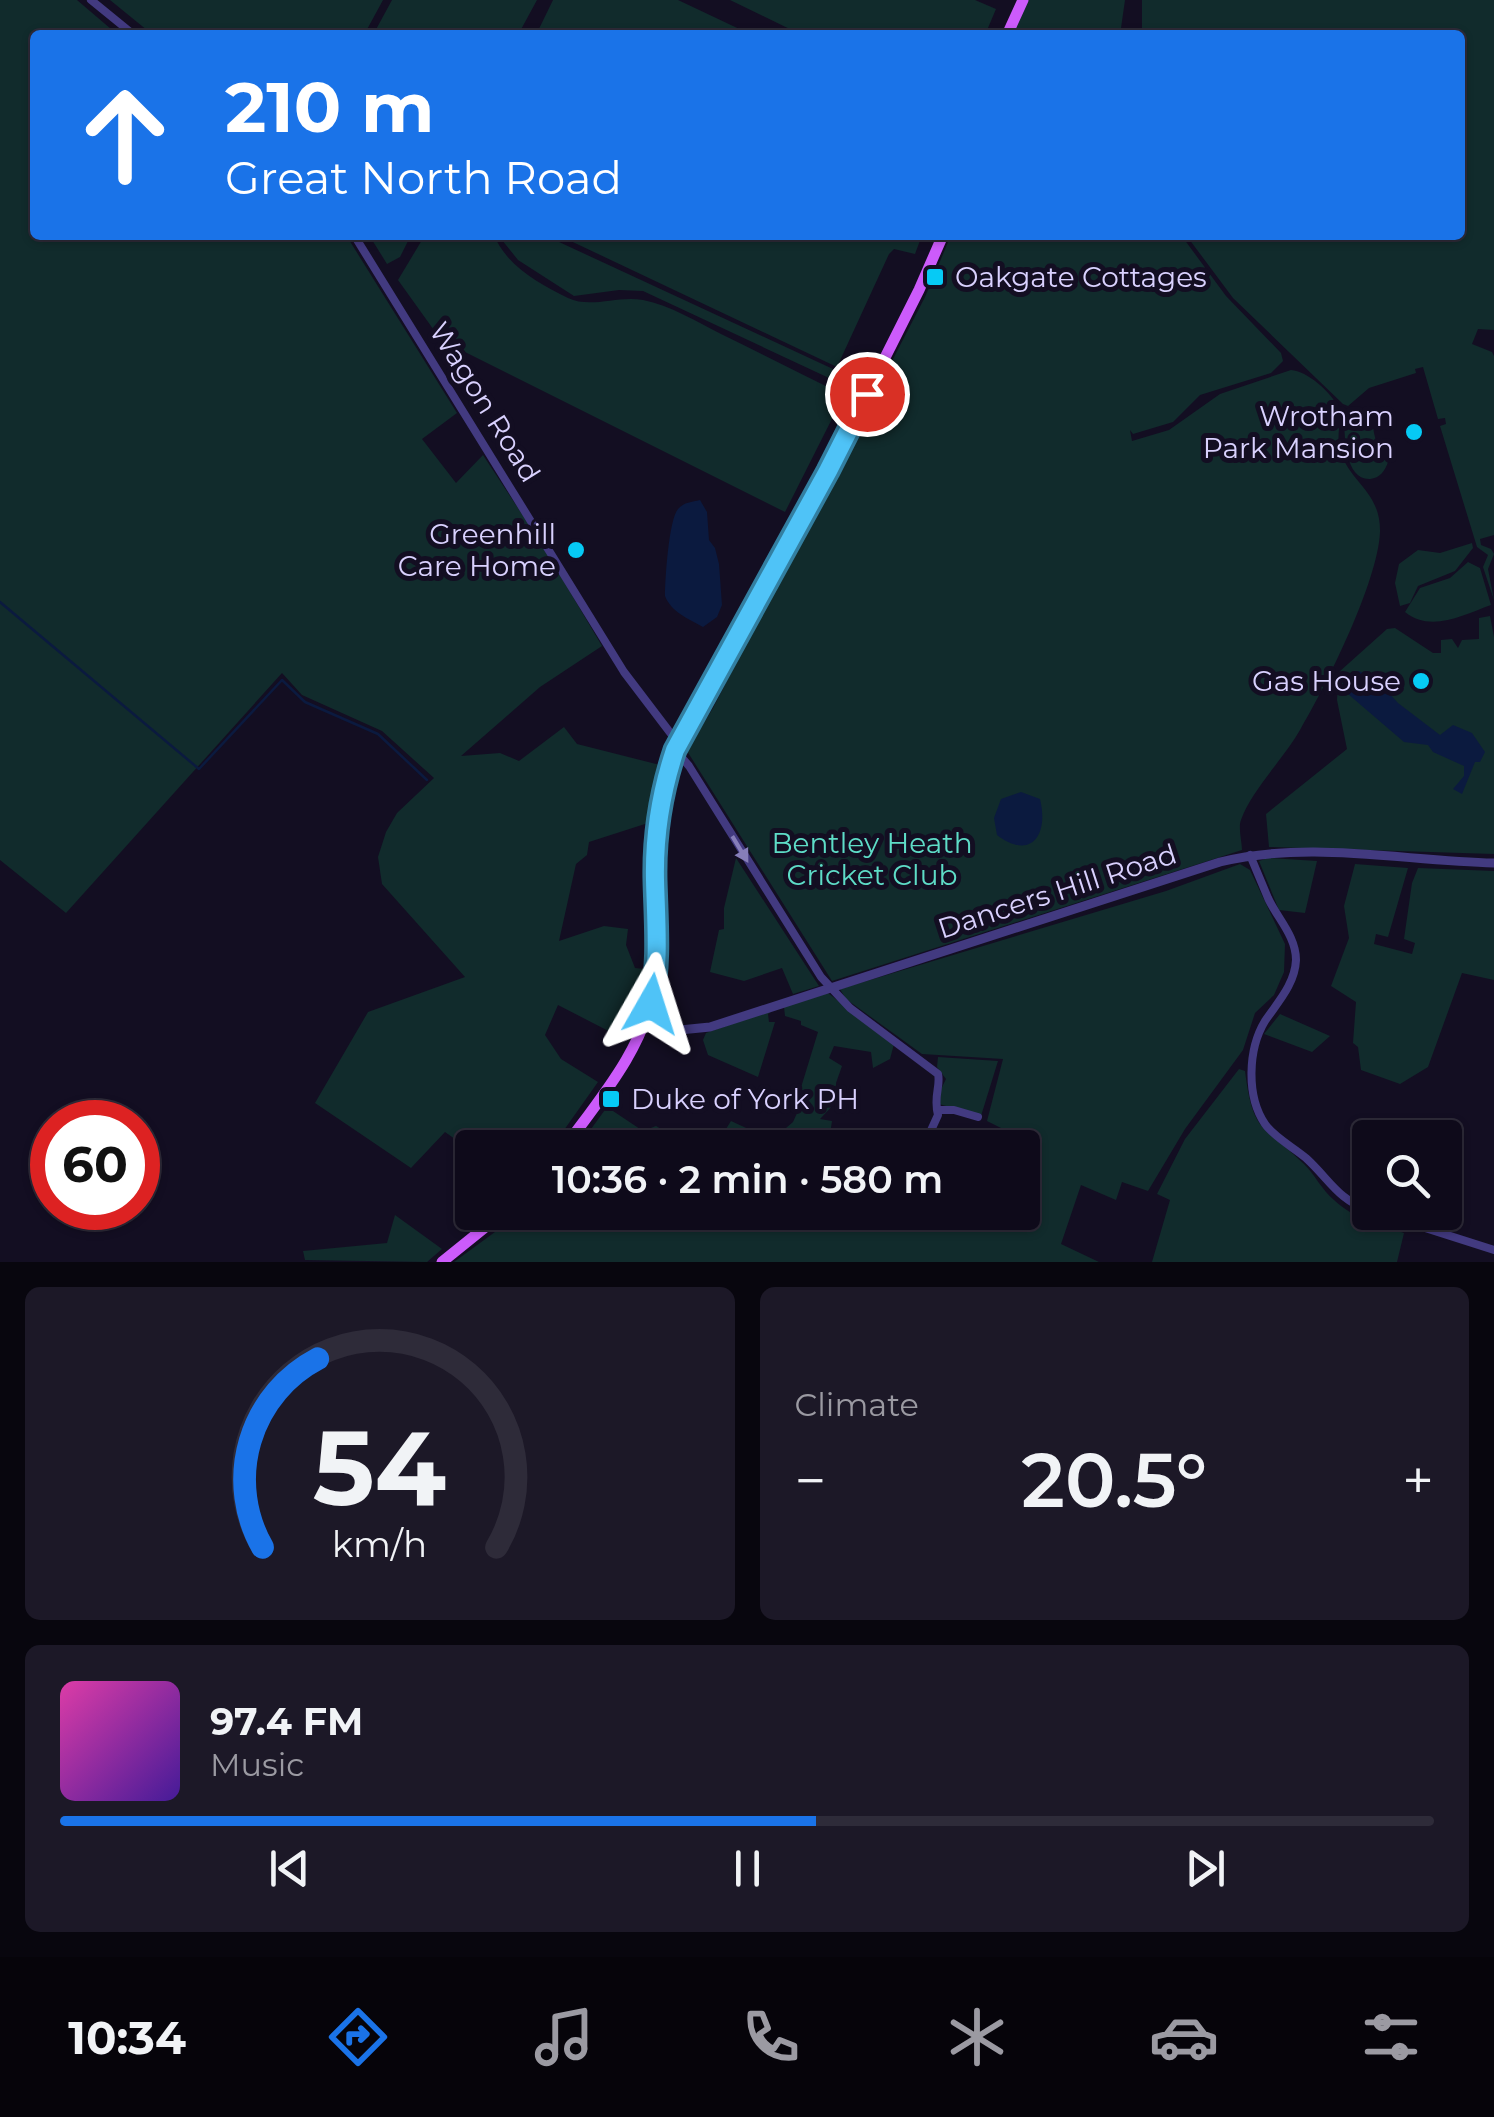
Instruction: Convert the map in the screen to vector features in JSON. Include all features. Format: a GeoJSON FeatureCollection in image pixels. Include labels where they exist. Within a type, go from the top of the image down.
{"type":"FeatureCollection","features":[{"type":"Feature","properties":{"kind":"main road"},"geometry":{"type":"LineString","coordinates":[[1009,30],[1023,0]]}},
{"type":"Feature","properties":{"kind":"main road"},"geometry":{"type":"LineString","coordinates":[[577,1130],[618,1071],[644,1022],[656,972],[656,840],[668,769],[676,746],[828,471],[941,240]]}},
{"type":"Feature","properties":{"kind":"main road"},"geometry":{"type":"LineString","coordinates":[[442,1262],[482,1230]]}},
{"type":"Feature","properties":{"kind":"street"},"geometry":{"type":"LineString","coordinates":[[91,0],[128,30]]}},
{"type":"Feature","properties":{"kind":"street","name":"Wagon Road"},"geometry":{"type":"LineString","coordinates":[[357,240],[624,672],[690,766],[780,914],[830,988],[939,1077],[934,1100],[937,1110]]}},
{"type":"Feature","properties":{"kind":"street","name":"Dancers Hill Road"},"geometry":{"type":"LineString","coordinates":[[644,1022],[698,1030],[1250,855],[1295,852],[1494,863]]}},
{"type":"Feature","properties":{"kind":"street"},"geometry":{"type":"LineString","coordinates":[[1250,855],[1288,931],[1296,962],[1289,986],[1262,1025],[1255,1046],[1251,1071],[1260,1114],[1267,1127],[1306,1159],[1334,1191],[1352,1201]]}},
{"type":"Feature","properties":{"kind":"street"},"geometry":{"type":"LineString","coordinates":[[932,1130],[937,1110],[978,1117]]}},
{"type":"Feature","properties":{"kind":"street"},"geometry":{"type":"LineString","coordinates":[[1430,1230],[1494,1250]]}},
{"type":"Feature","properties":{"kind":"green space"},"geometry":{"type":"Polygon","coordinates":[[[0,0],[77,0],[112,30],[30,30],[30,240],[349,240],[457,413],[422,439],[456,483],[483,455],[541,543],[602,646],[540,687],[461,756],[500,753],[519,761],[564,727],[577,744],[660,765],[648,823],[589,842],[587,855],[576,864],[559,941],[604,926],[628,929],[626,945],[635,968],[644,969],[624,1039],[558,1005],[545,1035],[561,1059],[598,1082],[564,1130],[455,1130],[455,1139],[445,1132],[411,1168],[315,1103],[368,1012],[465,977],[382,884],[378,857],[386,832],[397,813],[434,778],[382,731],[302,695],[282,673],[66,913],[0,860],[0,0]]]}},
{"type":"Feature","properties":{"kind":"green space"},"geometry":{"type":"Polygon","coordinates":[[[110,0],[383,0],[367,30],[147,30],[110,0]]]}},
{"type":"Feature","properties":{"kind":"green space"},"geometry":{"type":"Polygon","coordinates":[[[392,0],[537,0],[521,30],[376,30],[392,0]]]}},
{"type":"Feature","properties":{"kind":"green space"},"geometry":{"type":"Polygon","coordinates":[[[553,0],[678,0],[741,30],[538,30],[553,0]]]}},
{"type":"Feature","properties":{"kind":"green space"},"geometry":{"type":"Polygon","coordinates":[[[730,0],[975,0],[996,9],[987,30],[792,30],[730,0]]]}},
{"type":"Feature","properties":{"kind":"green space"},"geometry":{"type":"Polygon","coordinates":[[[1028,0],[1125,0],[1121,30],[1014,30],[1028,0]]]}},
{"type":"Feature","properties":{"kind":"green space"},"geometry":{"type":"Polygon","coordinates":[[[1142,0],[1494,0],[1494,330],[1478,329],[1472,344],[1494,356],[1494,535],[1480,539],[1481,545],[1494,554],[1488,569],[1494,600],[1483,567],[1488,555],[1477,547],[1440,426],[1446,424],[1445,418],[1438,419],[1423,367],[1415,369],[1416,373],[1369,388],[1348,406],[1343,404],[1233,298],[1190,240],[1465,240],[1465,30],[1142,30],[1142,0]]]}},
{"type":"Feature","properties":{"kind":"green space"},"geometry":{"type":"Polygon","coordinates":[[[372,240],[408,240],[400,257],[387,264],[372,240]]]}},
{"type":"Feature","properties":{"kind":"green space"},"geometry":{"type":"Polygon","coordinates":[[[422,240],[496,240],[515,264],[568,298],[586,302],[634,299],[663,306],[844,395],[785,512],[441,340],[398,280],[422,240]]]}},
{"type":"Feature","properties":{"kind":"green space"},"geometry":{"type":"Polygon","coordinates":[[[502,240],[555,240],[833,369],[829,378],[643,291],[574,296],[518,260],[502,240]]]}},
{"type":"Feature","properties":{"kind":"green space"},"geometry":{"type":"Polygon","coordinates":[[[569,240],[920,240],[915,254],[894,249],[889,254],[837,367],[569,240]]]}},
{"type":"Feature","properties":{"kind":"green space","name":"Bentley Heath Cricket Club"},"geometry":{"type":"Polygon","coordinates":[[[949,240],[1185,240],[1226,296],[1281,353],[1283,361],[1271,373],[1200,395],[1173,422],[1133,434],[1130,430],[1132,441],[1169,430],[1220,394],[1291,370],[1304,374],[1324,389],[1338,407],[1343,458],[1375,505],[1380,532],[1361,605],[1323,688],[1293,741],[1246,809],[1240,823],[1242,850],[832,981],[687,751],[713,708],[925,297],[949,240]]]}},
{"type":"Feature","properties":{"kind":"green space"},"geometry":{"type":"Polygon","coordinates":[[[1356,412],[1371,419],[1377,444],[1388,462],[1382,473],[1370,479],[1356,473],[1348,457],[1344,421],[1356,412]]]}},
{"type":"Feature","properties":{"kind":"green space"},"geometry":{"type":"Polygon","coordinates":[[[1472,543],[1473,548],[1455,571],[1418,586],[1410,603],[1400,606],[1395,583],[1399,564],[1418,550],[1440,553],[1472,543]]]}},
{"type":"Feature","properties":{"kind":"green space"},"geometry":{"type":"Polygon","coordinates":[[[1468,562],[1480,568],[1491,605],[1436,622],[1405,612],[1420,588],[1450,578],[1468,562]]]}},
{"type":"Feature","properties":{"kind":"green space"},"geometry":{"type":"Polygon","coordinates":[[[1490,616],[1494,637],[1494,854],[1269,847],[1266,814],[1347,749],[1337,700],[1339,672],[1387,629],[1395,628],[1433,653],[1441,653],[1441,640],[1452,639],[1458,648],[1462,640],[1479,639],[1479,618],[1490,616]]]}},
{"type":"Feature","properties":{"kind":"green space"},"geometry":{"type":"Polygon","coordinates":[[[736,858],[819,986],[793,994],[782,968],[744,981],[710,972],[719,930],[724,929],[724,908],[736,858]]]}},
{"type":"Feature","properties":{"kind":"green space"},"geometry":{"type":"Polygon","coordinates":[[[1259,861],[1317,861],[1305,913],[1279,910],[1259,861]]]}},
{"type":"Feature","properties":{"kind":"green space"},"geometry":{"type":"Polygon","coordinates":[[[1240,864],[1250,870],[1285,944],[1284,972],[1274,995],[1255,1013],[1243,1050],[1185,1129],[1148,1191],[1122,1182],[1116,1200],[1081,1185],[1061,1244],[1099,1262],[454,1262],[498,1230],[1040,1230],[1040,1130],[1005,1130],[987,1121],[1003,1059],[922,1054],[846,999],[840,989],[1166,891],[1240,864]]]}},
{"type":"Feature","properties":{"kind":"green space"},"geometry":{"type":"Polygon","coordinates":[[[1355,864],[1408,868],[1388,937],[1376,934],[1374,944],[1412,954],[1415,943],[1404,939],[1418,868],[1494,871],[1494,980],[1462,973],[1428,1067],[1400,1084],[1361,1070],[1358,1047],[1353,1043],[1356,1002],[1331,986],[1349,938],[1344,906],[1355,864]]]}},
{"type":"Feature","properties":{"kind":"green space"},"geometry":{"type":"Polygon","coordinates":[[[828,993],[894,1044],[890,1059],[873,1068],[871,1052],[834,1046],[829,1058],[842,1066],[836,1083],[836,1102],[820,1119],[832,1121],[831,1130],[784,1130],[793,1122],[803,1100],[799,1094],[818,1032],[785,1016],[784,1007],[828,993]]]}},
{"type":"Feature","properties":{"kind":"green space"},"geometry":{"type":"Polygon","coordinates":[[[775,1009],[768,1014],[769,1022],[775,1022],[758,1077],[708,1055],[703,1040],[706,1033],[775,1009]]]}},
{"type":"Feature","properties":{"kind":"green space"},"geometry":{"type":"Polygon","coordinates":[[[1280,1014],[1330,1036],[1312,1052],[1264,1034],[1280,1014]]]}},
{"type":"Feature","properties":{"kind":"green space"},"geometry":{"type":"Polygon","coordinates":[[[938,1057],[998,1061],[981,1116],[939,1104],[946,1079],[937,1067],[938,1057]]]}},
{"type":"Feature","properties":{"kind":"green space"},"geometry":{"type":"Polygon","coordinates":[[[1239,1069],[1245,1071],[1256,1118],[1304,1164],[1330,1196],[1352,1212],[1352,1230],[1404,1233],[1397,1262],[1152,1262],[1170,1200],[1157,1194],[1185,1139],[1239,1069]]]}},
{"type":"Feature","properties":{"kind":"green space"},"geometry":{"type":"Polygon","coordinates":[[[607,1107],[642,1130],[590,1130],[607,1107]]]}},
{"type":"Feature","properties":{"kind":"green space"},"geometry":{"type":"Polygon","coordinates":[[[731,1121],[750,1130],[725,1130],[731,1121]]]}},
{"type":"Feature","properties":{"kind":"green space"},"geometry":{"type":"Polygon","coordinates":[[[395,1215],[442,1249],[427,1262],[305,1260],[303,1251],[387,1243],[395,1215]]]}},
{"type":"Feature","properties":{"kind":"water"},"geometry":{"type":"Polygon","coordinates":[[[700,500],[707,512],[709,540],[719,564],[722,605],[717,617],[703,627],[676,611],[665,596],[675,515],[683,505],[700,500]]]}},
{"type":"Feature","properties":{"kind":"water"},"geometry":{"type":"Polygon","coordinates":[[[1359,671],[1378,681],[1398,703],[1440,735],[1453,725],[1472,733],[1485,752],[1480,762],[1475,762],[1462,794],[1453,789],[1464,776],[1464,766],[1433,752],[1428,745],[1404,742],[1341,688],[1347,676],[1359,671]]]}},
{"type":"Feature","properties":{"kind":"water"},"geometry":{"type":"Polygon","coordinates":[[[1021,792],[1040,799],[1042,812],[1039,833],[1028,845],[997,835],[994,818],[1001,799],[1021,792]]]}},
{"type":"Feature","properties":{"kind":"waterway"},"geometry":{"type":"LineString","coordinates":[[0,602],[199,769],[282,680],[305,702],[378,734],[427,780]]}},
{"type":"Feature","properties":{"kind":"place","name":"Oakgate Cottages"},"geometry":{"type":"Point","coordinates":[935,277]}},
{"type":"Feature","properties":{"kind":"place","name":"Wrotham Park Mansion"},"geometry":{"type":"Point","coordinates":[1414,432]}},
{"type":"Feature","properties":{"kind":"place","name":"Greenhill Care Home"},"geometry":{"type":"Point","coordinates":[576,550]}},
{"type":"Feature","properties":{"kind":"place","name":"Gas House"},"geometry":{"type":"Point","coordinates":[1421,681]}},
{"type":"Feature","properties":{"kind":"place","name":"Duke of York PH"},"geometry":{"type":"Point","coordinates":[611,1099]}},
{"type":"Feature","properties":{"kind":"route"},"geometry":{"type":"LineString","coordinates":[[651,1004],[656,972],[656,840],[675,750],[867,394]]}}]}
